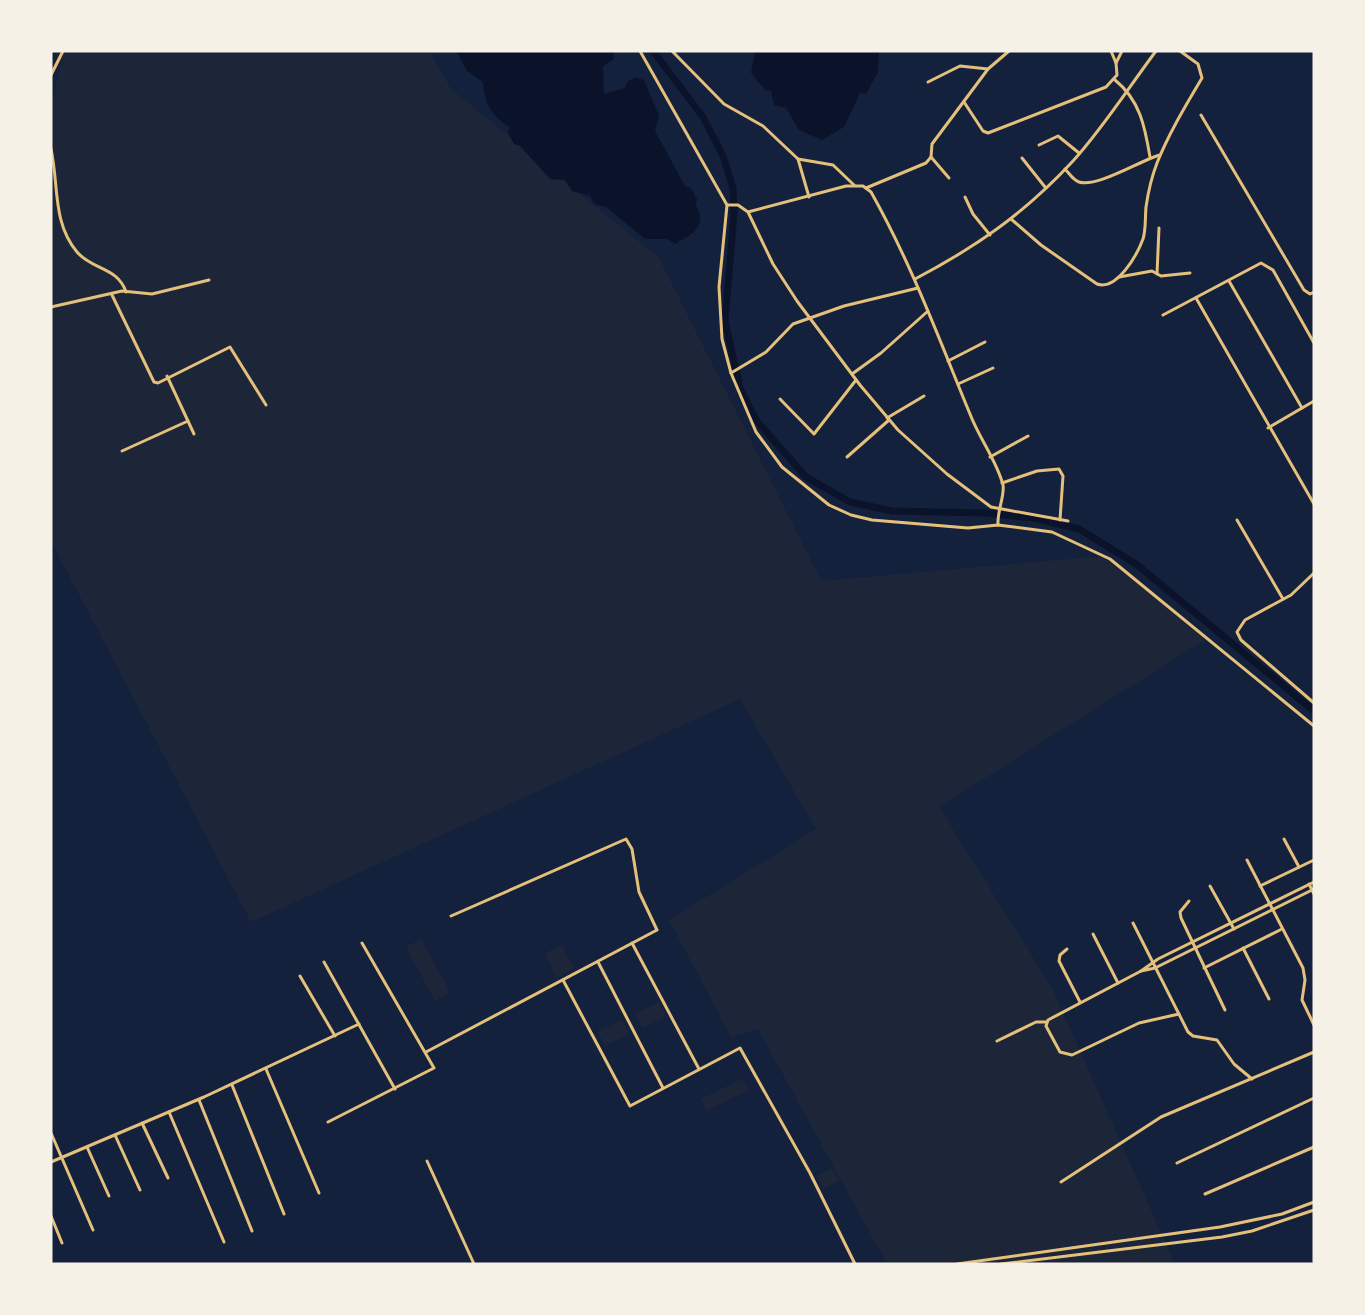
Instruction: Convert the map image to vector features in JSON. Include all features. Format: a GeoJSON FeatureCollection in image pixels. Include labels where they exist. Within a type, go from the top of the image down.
{"type":"FeatureCollection","features":[{"type":"Feature","properties":{"kind":"street"},"geometry":{"type":"LineString","coordinates":[[51,75],[63,51]]}},
{"type":"Feature","properties":{"kind":"street"},"geometry":{"type":"LineString","coordinates":[[640,51],[729,205],[719,314],[722,339],[732,373],[756,432],[782,467],[829,505],[873,520],[968,528],[998,525],[1052,532],[1110,559],[1314,726]]}},
{"type":"Feature","properties":{"kind":"street"},"geometry":{"type":"LineString","coordinates":[[672,51],[724,104],[763,126],[798,159],[809,196]]}},
{"type":"Feature","properties":{"kind":"street"},"geometry":{"type":"LineString","coordinates":[[748,212],[854,185],[866,188],[923,166],[931,157],[932,144],[988,69],[1009,51]]}},
{"type":"Feature","properties":{"kind":"street"},"geometry":{"type":"LineString","coordinates":[[1111,51],[1116,63]]}},
{"type":"Feature","properties":{"kind":"street"},"geometry":{"type":"LineString","coordinates":[[964,102],[983,131],[988,132],[1106,87],[1114,80],[1116,63],[1122,51]]}},
{"type":"Feature","properties":{"kind":"street"},"geometry":{"type":"LineString","coordinates":[[915,279],[970,249],[990,235],[1045,188],[1079,153],[1156,51]]}},
{"type":"Feature","properties":{"kind":"street"},"geometry":{"type":"LineString","coordinates":[[1011,219],[1041,245],[1097,284],[1107,285],[1118,278],[1143,240],[1147,204],[1160,155],[1202,78],[1198,64],[1180,51]]}},
{"type":"Feature","properties":{"kind":"street"},"geometry":{"type":"LineString","coordinates":[[928,82],[960,66],[988,69]]}},
{"type":"Feature","properties":{"kind":"street"},"geometry":{"type":"LineString","coordinates":[[1114,80],[1127,90],[1142,120],[1150,158]]}},
{"type":"Feature","properties":{"kind":"street"},"geometry":{"type":"LineString","coordinates":[[1201,115],[1304,290],[1306,293],[1314,292]]}},
{"type":"Feature","properties":{"kind":"street"},"geometry":{"type":"LineString","coordinates":[[1039,145],[1058,136],[1079,153]]}},
{"type":"Feature","properties":{"kind":"street"},"geometry":{"type":"LineString","coordinates":[[51,149],[56,170],[57,212],[67,237],[85,260],[116,275],[126,292]]}},
{"type":"Feature","properties":{"kind":"street"},"geometry":{"type":"LineString","coordinates":[[1065,168],[1073,178],[1084,182],[1110,176],[1160,155]]}},
{"type":"Feature","properties":{"kind":"street"},"geometry":{"type":"LineString","coordinates":[[931,157],[949,178]]}},
{"type":"Feature","properties":{"kind":"street"},"geometry":{"type":"LineString","coordinates":[[1022,158],[1045,188]]}},
{"type":"Feature","properties":{"kind":"street"},"geometry":{"type":"LineString","coordinates":[[798,159],[833,165],[854,185]]}},
{"type":"Feature","properties":{"kind":"street"},"geometry":{"type":"LineString","coordinates":[[866,188],[893,231],[1002,483],[1004,493],[998,509],[998,525]]}},
{"type":"Feature","properties":{"kind":"street"},"geometry":{"type":"LineString","coordinates":[[965,197],[973,214],[990,235]]}},
{"type":"Feature","properties":{"kind":"street"},"geometry":{"type":"LineString","coordinates":[[729,205],[738,205],[748,212],[773,264],[856,380],[888,419],[946,474],[991,507],[1068,521]]}},
{"type":"Feature","properties":{"kind":"street"},"geometry":{"type":"LineString","coordinates":[[1157,274],[1160,228]]}},
{"type":"Feature","properties":{"kind":"street"},"geometry":{"type":"LineString","coordinates":[[1163,315],[1255,265],[1268,265],[1314,343]]}},
{"type":"Feature","properties":{"kind":"street"},"geometry":{"type":"LineString","coordinates":[[1118,278],[1152,272],[1161,276],[1190,273]]}},
{"type":"Feature","properties":{"kind":"street"},"geometry":{"type":"LineString","coordinates":[[51,307],[126,292],[152,294],[209,280]]}},
{"type":"Feature","properties":{"kind":"street"},"geometry":{"type":"LineString","coordinates":[[1229,281],[1302,408]]}},
{"type":"Feature","properties":{"kind":"street"},"geometry":{"type":"LineString","coordinates":[[732,373],[766,352],[793,324],[809,317],[918,288]]}},
{"type":"Feature","properties":{"kind":"street"},"geometry":{"type":"LineString","coordinates":[[112,295],[151,379],[158,383],[167,376],[230,347],[266,405]]}},
{"type":"Feature","properties":{"kind":"street"},"geometry":{"type":"LineString","coordinates":[[1196,298],[1268,428],[1314,504]]}},
{"type":"Feature","properties":{"kind":"street"},"geometry":{"type":"LineString","coordinates":[[852,375],[875,359],[928,311]]}},
{"type":"Feature","properties":{"kind":"street"},"geometry":{"type":"LineString","coordinates":[[948,361],[985,342]]}},
{"type":"Feature","properties":{"kind":"street"},"geometry":{"type":"LineString","coordinates":[[958,384],[993,368]]}},
{"type":"Feature","properties":{"kind":"street"},"geometry":{"type":"LineString","coordinates":[[167,376],[194,434]]}},
{"type":"Feature","properties":{"kind":"street"},"geometry":{"type":"LineString","coordinates":[[780,399],[814,434],[856,380]]}},
{"type":"Feature","properties":{"kind":"street"},"geometry":{"type":"LineString","coordinates":[[847,457],[888,419],[924,396]]}},
{"type":"Feature","properties":{"kind":"street"},"geometry":{"type":"LineString","coordinates":[[1268,428],[1314,401]]}},
{"type":"Feature","properties":{"kind":"street"},"geometry":{"type":"LineString","coordinates":[[122,451],[188,421]]}},
{"type":"Feature","properties":{"kind":"street"},"geometry":{"type":"LineString","coordinates":[[989,457],[1028,436]]}},
{"type":"Feature","properties":{"kind":"street"},"geometry":{"type":"LineString","coordinates":[[1002,483],[1037,471],[1059,469],[1063,476],[1060,520]]}},
{"type":"Feature","properties":{"kind":"street"},"geometry":{"type":"LineString","coordinates":[[1237,520],[1284,599]]}},
{"type":"Feature","properties":{"kind":"street"},"geometry":{"type":"LineString","coordinates":[[1314,573],[1302,587],[1245,620],[1238,629],[1238,635],[1314,703]]}},
{"type":"Feature","properties":{"kind":"street"},"geometry":{"type":"LineString","coordinates":[[426,1052],[657,930],[639,892],[632,849],[626,839],[451,916]]}},
{"type":"Feature","properties":{"kind":"street"},"geometry":{"type":"LineString","coordinates":[[1284,839],[1299,867]]}},
{"type":"Feature","properties":{"kind":"street"},"geometry":{"type":"LineString","coordinates":[[1246,860],[1303,969],[1305,980],[1302,1000],[1314,1025]]}},
{"type":"Feature","properties":{"kind":"street"},"geometry":{"type":"LineString","coordinates":[[1260,886],[1314,860]]}},
{"type":"Feature","properties":{"kind":"street"},"geometry":{"type":"LineString","coordinates":[[997,1041],[1036,1022],[1046,1022],[1141,971],[1153,962],[1314,882]]}},
{"type":"Feature","properties":{"kind":"street"},"geometry":{"type":"LineString","coordinates":[[1141,971],[1155,968],[1313,891],[1309,884]]}},
{"type":"Feature","properties":{"kind":"street"},"geometry":{"type":"LineString","coordinates":[[1210,886],[1234,929]]}},
{"type":"Feature","properties":{"kind":"street"},"geometry":{"type":"LineString","coordinates":[[1189,901],[1180,912],[1225,1010]]}},
{"type":"Feature","properties":{"kind":"street"},"geometry":{"type":"LineString","coordinates":[[1133,923],[1188,1032],[1193,1036],[1217,1040],[1234,1064],[1252,1079]]}},
{"type":"Feature","properties":{"kind":"street"},"geometry":{"type":"LineString","coordinates":[[1204,968],[1282,929]]}},
{"type":"Feature","properties":{"kind":"street"},"geometry":{"type":"LineString","coordinates":[[1093,934],[1118,983]]}},
{"type":"Feature","properties":{"kind":"street"},"geometry":{"type":"LineString","coordinates":[[328,1122],[434,1068],[362,943]]}},
{"type":"Feature","properties":{"kind":"street"},"geometry":{"type":"LineString","coordinates":[[632,943],[699,1069]]}},
{"type":"Feature","properties":{"kind":"street"},"geometry":{"type":"LineString","coordinates":[[1243,948],[1269,999]]}},
{"type":"Feature","properties":{"kind":"street"},"geometry":{"type":"LineString","coordinates":[[1067,950],[1060,955],[1059,961],[1080,1002]]}},
{"type":"Feature","properties":{"kind":"street"},"geometry":{"type":"LineString","coordinates":[[324,962],[394,1089]]}},
{"type":"Feature","properties":{"kind":"street"},"geometry":{"type":"LineString","coordinates":[[598,962],[663,1088]]}},
{"type":"Feature","properties":{"kind":"street"},"geometry":{"type":"LineString","coordinates":[[300,976],[335,1036]]}},
{"type":"Feature","properties":{"kind":"street"},"geometry":{"type":"LineString","coordinates":[[563,980],[630,1106],[740,1048],[810,1173],[855,1264]]}},
{"type":"Feature","properties":{"kind":"street"},"geometry":{"type":"LineString","coordinates":[[1046,1022],[1060,1052],[1065,1055],[1079,1052],[1139,1023],[1179,1014]]}},
{"type":"Feature","properties":{"kind":"street"},"geometry":{"type":"LineString","coordinates":[[51,1162],[199,1100],[359,1024]]}},
{"type":"Feature","properties":{"kind":"street"},"geometry":{"type":"LineString","coordinates":[[1061,1182],[1161,1117],[1314,1052]]}},
{"type":"Feature","properties":{"kind":"street"},"geometry":{"type":"LineString","coordinates":[[266,1069],[319,1193]]}},
{"type":"Feature","properties":{"kind":"street"},"geometry":{"type":"LineString","coordinates":[[232,1084],[284,1214]]}},
{"type":"Feature","properties":{"kind":"street"},"geometry":{"type":"LineString","coordinates":[[1177,1162],[1314,1098]]}},
{"type":"Feature","properties":{"kind":"street"},"geometry":{"type":"LineString","coordinates":[[199,1100],[252,1231]]}},
{"type":"Feature","properties":{"kind":"street"},"geometry":{"type":"LineString","coordinates":[[170,1112],[224,1242]]}},
{"type":"Feature","properties":{"kind":"street"},"geometry":{"type":"LineString","coordinates":[[142,1123],[168,1178]]}},
{"type":"Feature","properties":{"kind":"street"},"geometry":{"type":"LineString","coordinates":[[51,1133],[93,1230]]}},
{"type":"Feature","properties":{"kind":"street"},"geometry":{"type":"LineString","coordinates":[[115,1135],[140,1190]]}},
{"type":"Feature","properties":{"kind":"street"},"geometry":{"type":"LineString","coordinates":[[87,1147],[109,1196]]}},
{"type":"Feature","properties":{"kind":"street"},"geometry":{"type":"LineString","coordinates":[[1205,1194],[1314,1148]]}},
{"type":"Feature","properties":{"kind":"street"},"geometry":{"type":"LineString","coordinates":[[427,1161],[474,1264]]}},
{"type":"Feature","properties":{"kind":"street"},"geometry":{"type":"LineString","coordinates":[[957,1264],[1220,1227],[1282,1214],[1314,1202]]}},
{"type":"Feature","properties":{"kind":"street"},"geometry":{"type":"LineString","coordinates":[[1001,1264],[1222,1237],[1252,1231],[1314,1210]]}},
{"type":"Feature","properties":{"kind":"street"},"geometry":{"type":"LineString","coordinates":[[51,1216],[62,1243]]}},
{"type":"Feature","properties":{"kind":"shaded area"},"geometry":{"type":"Polygon","coordinates":[[[64,51],[430,51],[451,89],[659,258],[821,581],[1103,556],[1208,638],[939,807],[1052,988],[1175,1264],[887,1264],[758,1029],[731,1037],[669,920],[816,829],[740,699],[251,922],[51,541],[51,107],[64,51]]]}},
{"type":"Feature","properties":{"kind":"shaded area"},"geometry":{"type":"Polygon","coordinates":[[[456,51],[614,51],[614,59],[603,66],[604,94],[625,88],[627,82],[635,77],[644,80],[659,116],[655,131],[685,186],[691,188],[697,199],[696,205],[700,219],[696,229],[675,244],[667,239],[645,239],[606,207],[594,204],[590,196],[572,191],[565,180],[550,179],[520,146],[514,144],[508,133],[509,127],[497,118],[490,108],[485,97],[483,82],[467,71],[456,51]]]}},
{"type":"Feature","properties":{"kind":"shaded area"},"geometry":{"type":"Polygon","coordinates":[[[755,51],[879,51],[878,72],[866,94],[860,93],[844,127],[822,140],[799,130],[786,108],[774,105],[771,91],[765,90],[751,73],[755,51]]]}},
{"type":"Feature","properties":{"kind":"shaded area"},"geometry":{"type":"Polygon","coordinates":[[[421,939],[450,992],[435,1001],[406,947],[421,939]]]}},
{"type":"Feature","properties":{"kind":"shaded area"},"geometry":{"type":"Polygon","coordinates":[[[562,945],[574,969],[556,978],[545,953],[562,945]]]}},
{"type":"Feature","properties":{"kind":"shaded area"},"geometry":{"type":"Polygon","coordinates":[[[659,1002],[666,1016],[642,1028],[635,1014],[659,1002]]]}},
{"type":"Feature","properties":{"kind":"shaded area"},"geometry":{"type":"Polygon","coordinates":[[[622,1020],[629,1034],[605,1046],[598,1032],[622,1020]]]}},
{"type":"Feature","properties":{"kind":"shaded area"},"geometry":{"type":"Polygon","coordinates":[[[742,1079],[748,1090],[706,1111],[701,1099],[742,1079]]]}},
{"type":"Feature","properties":{"kind":"shaded area"},"geometry":{"type":"Polygon","coordinates":[[[832,1168],[839,1181],[823,1189],[817,1176],[832,1168]]]}},
{"type":"Feature","properties":{"kind":"waterway"},"geometry":{"type":"LineString","coordinates":[[653,51],[703,117],[723,156],[733,188],[734,214],[725,321],[740,388],[756,420],[806,477],[850,502],[892,511],[985,513],[1034,518],[1079,529],[1136,564],[1314,711]]}}]}
